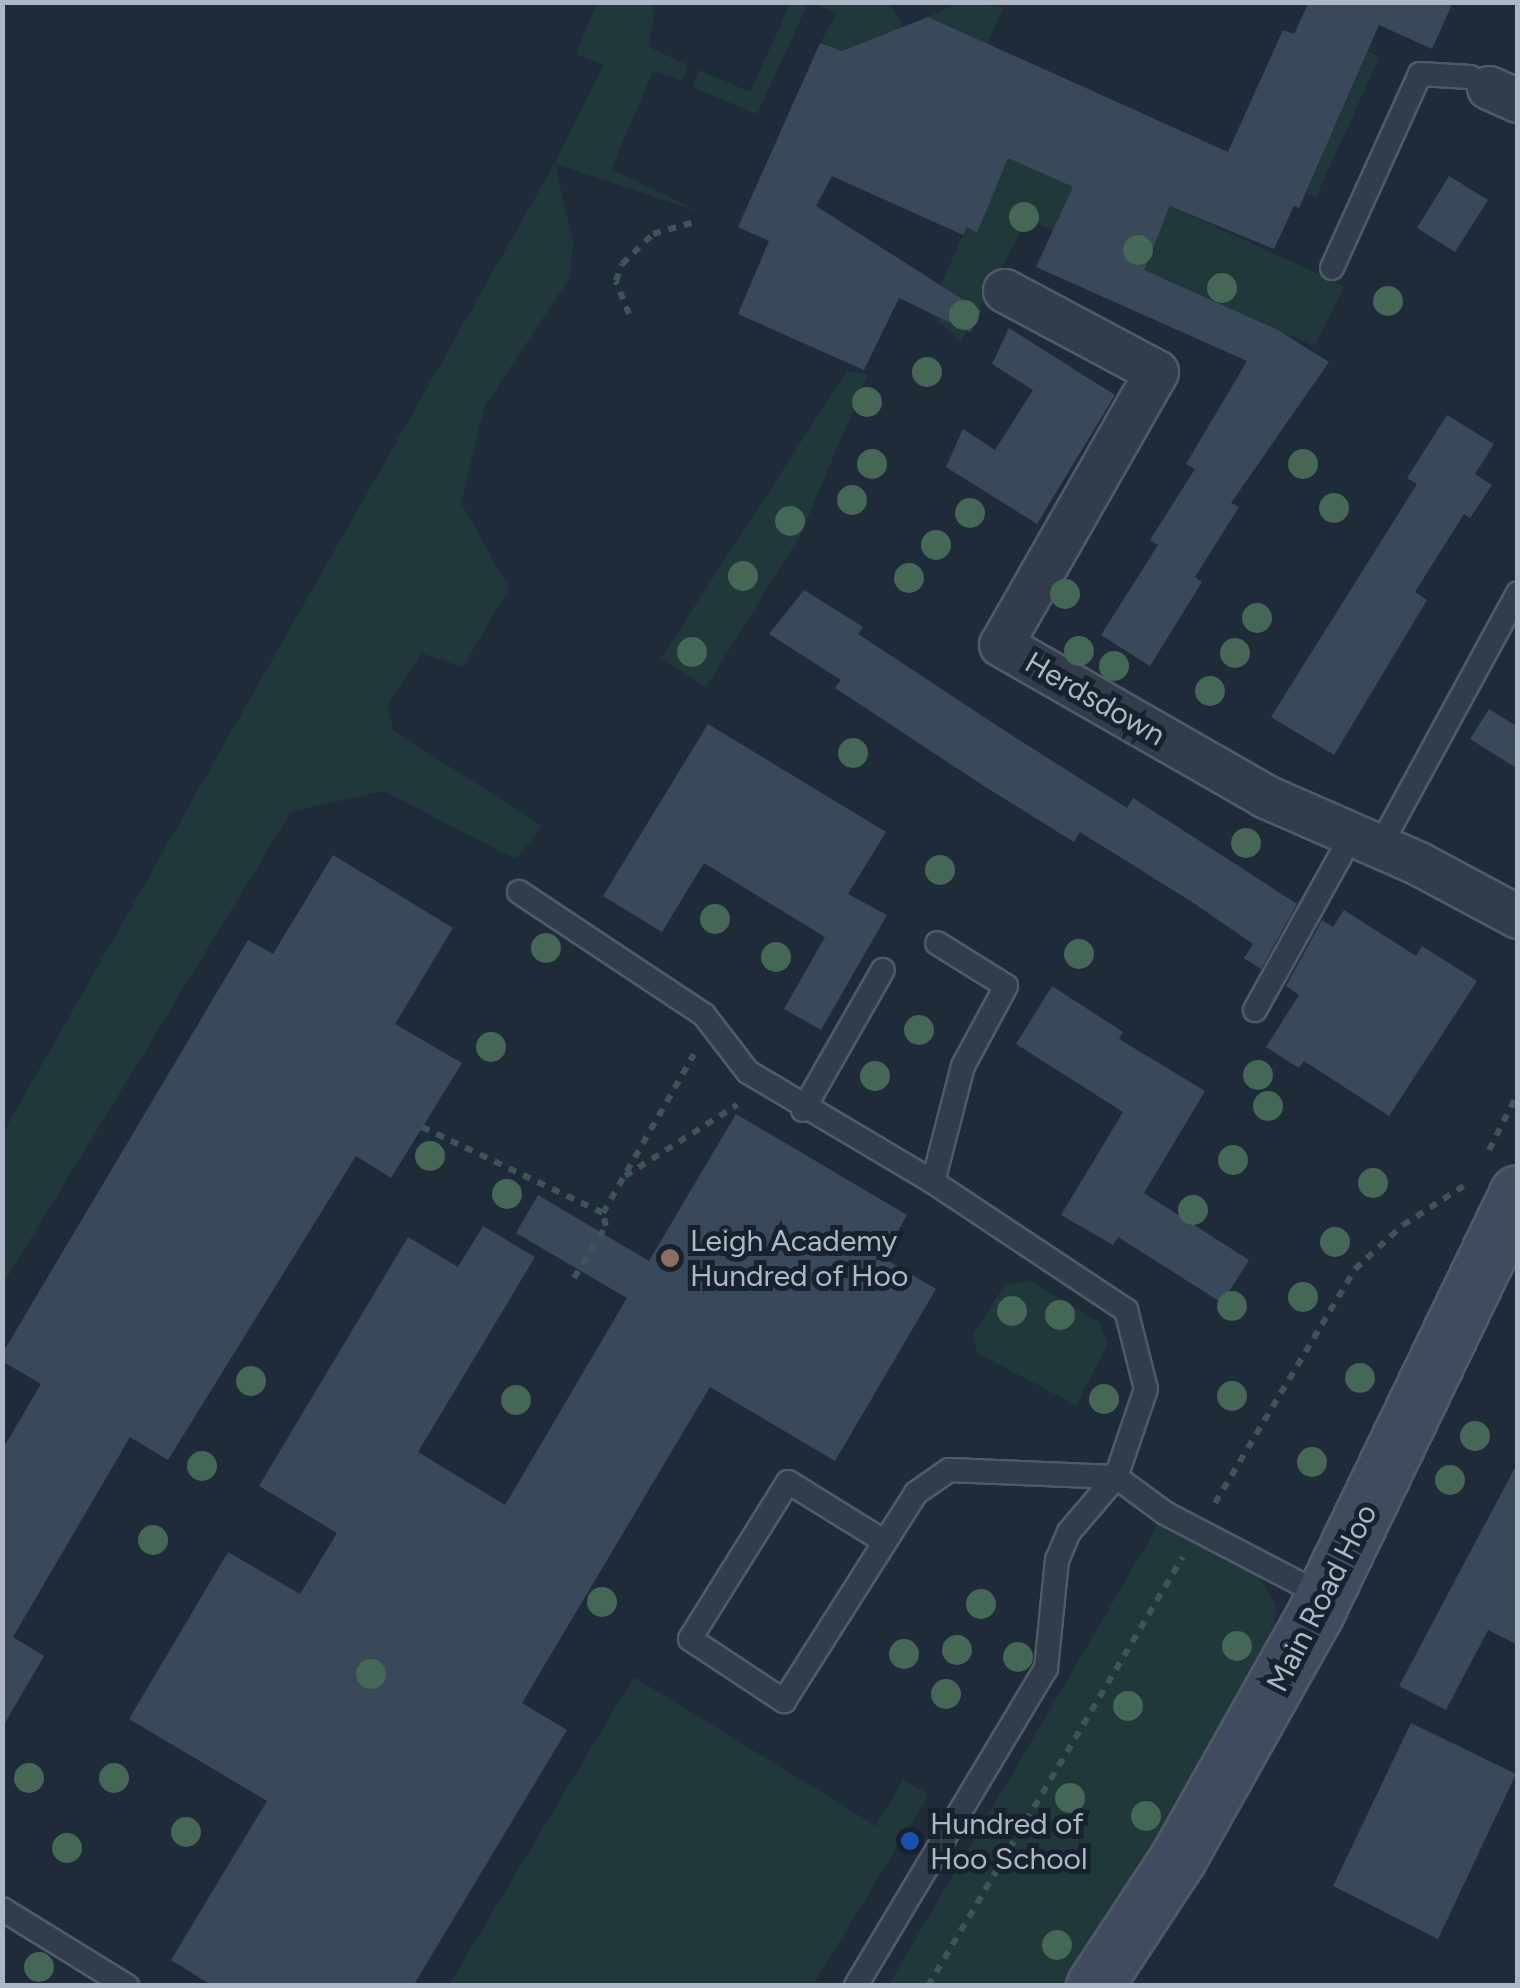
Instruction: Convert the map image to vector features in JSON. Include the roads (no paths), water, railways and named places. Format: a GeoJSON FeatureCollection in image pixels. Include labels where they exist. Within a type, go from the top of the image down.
{"type":"FeatureCollection","features":[{"type":"Feature","properties":{"kind":"street","name":"Herdsdown"},"geometry":{"type":"LineString","coordinates":[[1005,290],[1158,372],[1001,644],[1266,797],[1366,841],[1518,918]]}},
{"type":"Feature","properties":{"kind":"street","name":"Main Road Hoo"},"geometry":{"type":"LineString","coordinates":[[1094,1986],[1178,1858],[1324,1596],[1518,1193]]}},
{"type":"Feature","properties":{"kind":"lane"},"geometry":{"type":"LineString","coordinates":[[1332,268],[1420,74],[1470,77],[1503,94]]}},
{"type":"Feature","properties":{"kind":"lane"},"geometry":{"type":"LineString","coordinates":[[1255,1010],[1366,841],[1518,593]]}},
{"type":"Feature","properties":{"kind":"lane"},"geometry":{"type":"LineString","coordinates":[[519,892],[711,1024],[760,1081],[803,1110],[932,1182],[1126,1310],[1146,1389],[1116,1477],[1069,1532],[1057,1560],[1046,1668],[856,1986]]}},
{"type":"Feature","properties":{"kind":"lane"},"geometry":{"type":"LineString","coordinates":[[932,1182],[963,1066],[1006,986],[937,943]]}},
{"type":"Feature","properties":{"kind":"lane"},"geometry":{"type":"LineString","coordinates":[[803,1110],[884,970]]}},
{"type":"Feature","properties":{"kind":"lane"},"geometry":{"type":"LineString","coordinates":[[882,1540],[788,1482],[690,1639],[784,1701],[882,1540],[916,1493],[949,1470],[1116,1477],[1165,1513],[1324,1596]]}},
{"type":"Feature","properties":{"kind":"lane"},"geometry":{"type":"LineString","coordinates":[[2,1909],[127,1986]]}},
{"type":"Feature","properties":{"kind":"place","name":"Leigh Academy Hundred of Hoo"},"geometry":{"type":"Point","coordinates":[670,1258]}},
{"type":"Feature","properties":{"kind":"place","name":"Hundred of Hoo School"},"geometry":{"type":"Point","coordinates":[910,1841]}}]}
